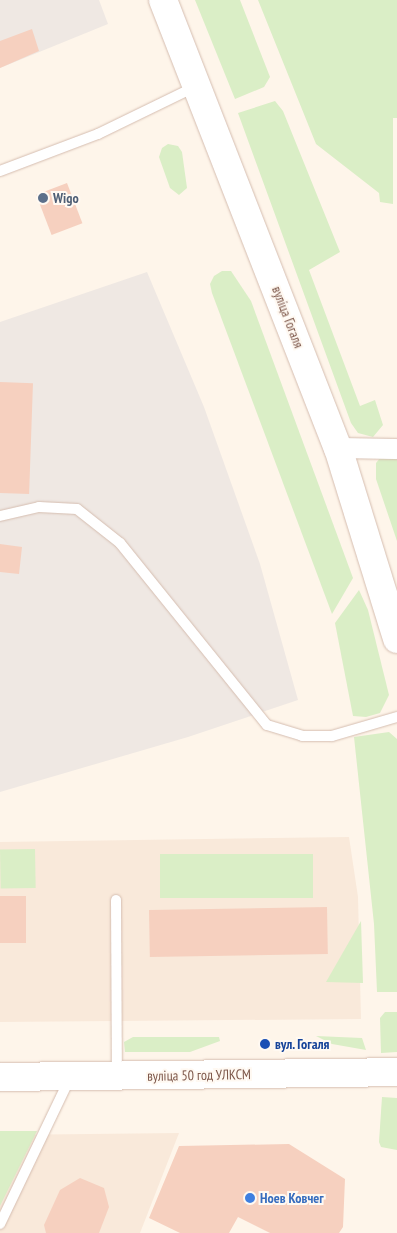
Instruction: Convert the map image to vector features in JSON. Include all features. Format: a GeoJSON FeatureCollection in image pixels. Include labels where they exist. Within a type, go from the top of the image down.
{"type":"FeatureCollection","features":[{"type":"Feature","properties":{"kind":"main road","name":"вуліца Гогаля"},"geometry":{"type":"LineString","coordinates":[[163,0],[338,448],[397,639]]}},
{"type":"Feature","properties":{"kind":"main road","name":"вуліца 50 год УЛКСМ"},"geometry":{"type":"LineString","coordinates":[[0,1078],[397,1072]]}},
{"type":"Feature","properties":{"kind":"street"},"geometry":{"type":"LineString","coordinates":[[338,448],[397,449]]}},
{"type":"Feature","properties":{"kind":"lane"},"geometry":{"type":"LineString","coordinates":[[0,171],[98,134],[198,86]]}},
{"type":"Feature","properties":{"kind":"lane"},"geometry":{"type":"LineString","coordinates":[[0,516],[39,507],[77,509],[120,543],[267,725],[302,736],[332,736],[397,717]]}},
{"type":"Feature","properties":{"kind":"lane"},"geometry":{"type":"LineString","coordinates":[[116,900],[117,1076]]}},
{"type":"Feature","properties":{"kind":"lane"},"geometry":{"type":"LineString","coordinates":[[0,1224],[70,1077]]}},
{"type":"Feature","properties":{"kind":"shaded area"},"geometry":{"type":"Polygon","coordinates":[[[0,0],[99,0],[108,24],[0,68],[0,0]]]}},
{"type":"Feature","properties":{"kind":"shaded area"},"geometry":{"type":"Polygon","coordinates":[[[147,272],[204,407],[260,564],[298,700],[188,737],[0,792],[0,322],[147,272]]]}},
{"type":"Feature","properties":{"kind":"shaded area"},"geometry":{"type":"Polygon","coordinates":[[[349,837],[358,897],[361,1019],[0,1022],[0,842],[349,837]]]}},
{"type":"Feature","properties":{"kind":"shaded area"},"geometry":{"type":"Polygon","coordinates":[[[179,1133],[140,1233],[0,1233],[0,1135],[179,1133]]]}},
{"type":"Feature","properties":{"kind":"green space"},"geometry":{"type":"Polygon","coordinates":[[[195,0],[240,0],[270,77],[264,87],[235,99],[195,0]]]}},
{"type":"Feature","properties":{"kind":"green space"},"geometry":{"type":"Polygon","coordinates":[[[258,0],[397,0],[397,118],[393,118],[393,204],[380,202],[379,193],[316,144],[258,0]]]}},
{"type":"Feature","properties":{"kind":"green space"},"geometry":{"type":"Polygon","coordinates":[[[275,101],[283,111],[340,252],[309,270],[360,406],[375,400],[383,425],[373,437],[358,433],[351,423],[238,113],[275,101]]]}},
{"type":"Feature","properties":{"kind":"green space"},"geometry":{"type":"Polygon","coordinates":[[[168,144],[178,146],[182,152],[187,188],[179,195],[170,188],[159,157],[162,148],[168,144]]]}},
{"type":"Feature","properties":{"kind":"green space"},"geometry":{"type":"Polygon","coordinates":[[[222,271],[231,271],[251,301],[353,578],[332,614],[212,293],[210,284],[214,276],[222,271]]]}},
{"type":"Feature","properties":{"kind":"green space"},"geometry":{"type":"Polygon","coordinates":[[[380,458],[397,458],[397,541],[376,479],[376,463],[380,458]]]}},
{"type":"Feature","properties":{"kind":"green space"},"geometry":{"type":"Polygon","coordinates":[[[359,590],[368,610],[389,695],[380,713],[366,717],[353,716],[335,623],[359,590]]]}},
{"type":"Feature","properties":{"kind":"green space"},"geometry":{"type":"Polygon","coordinates":[[[389,732],[397,739],[397,992],[377,992],[374,924],[354,737],[389,732]]]}},
{"type":"Feature","properties":{"kind":"green space"},"geometry":{"type":"Polygon","coordinates":[[[35,849],[36,888],[1,889],[0,850],[35,849]]]}},
{"type":"Feature","properties":{"kind":"green space"},"geometry":{"type":"Polygon","coordinates":[[[160,854],[313,854],[313,898],[160,898],[160,854]]]}},
{"type":"Feature","properties":{"kind":"green space"},"geometry":{"type":"Polygon","coordinates":[[[361,921],[363,983],[326,982],[361,921]]]}},
{"type":"Feature","properties":{"kind":"green space"},"geometry":{"type":"Polygon","coordinates":[[[385,1012],[397,1012],[397,1052],[381,1053],[380,1018],[385,1012]]]}},
{"type":"Feature","properties":{"kind":"green space"},"geometry":{"type":"Polygon","coordinates":[[[316,1036],[362,1038],[366,1050],[332,1044],[316,1036]]]}},
{"type":"Feature","properties":{"kind":"green space"},"geometry":{"type":"Polygon","coordinates":[[[133,1037],[219,1037],[220,1041],[190,1052],[125,1052],[124,1042],[133,1037]]]}},
{"type":"Feature","properties":{"kind":"green space"},"geometry":{"type":"Polygon","coordinates":[[[382,1097],[397,1098],[397,1150],[381,1147],[379,1142],[382,1097]]]}},
{"type":"Feature","properties":{"kind":"green space"},"geometry":{"type":"Polygon","coordinates":[[[0,1131],[37,1131],[0,1206],[0,1131]]]}},
{"type":"Feature","properties":{"kind":"building"},"geometry":{"type":"Polygon","coordinates":[[[32,29],[39,51],[0,68],[0,41],[32,29]]]}},
{"type":"Feature","properties":{"kind":"building"},"geometry":{"type":"Polygon","coordinates":[[[67,183],[82,223],[52,235],[36,195],[67,183]]]}},
{"type":"Feature","properties":{"kind":"building"},"geometry":{"type":"Polygon","coordinates":[[[0,382],[33,383],[29,494],[0,493],[0,382]]]}},
{"type":"Feature","properties":{"kind":"building"},"geometry":{"type":"Polygon","coordinates":[[[0,544],[22,547],[19,574],[0,572],[0,544]]]}},
{"type":"Feature","properties":{"kind":"building"},"geometry":{"type":"Polygon","coordinates":[[[0,896],[26,896],[26,943],[0,943],[0,896]]]}},
{"type":"Feature","properties":{"kind":"building"},"geometry":{"type":"Polygon","coordinates":[[[327,907],[328,954],[150,957],[149,910],[327,907]]]}},
{"type":"Feature","properties":{"kind":"building","name":"Ноев Ковчег"},"geometry":{"type":"Polygon","coordinates":[[[289,1144],[345,1179],[343,1227],[339,1233],[270,1233],[238,1217],[229,1233],[180,1233],[149,1218],[179,1146],[289,1144]]]}},
{"type":"Feature","properties":{"kind":"building"},"geometry":{"type":"Polygon","coordinates":[[[80,1178],[104,1188],[109,1207],[99,1233],[46,1233],[44,1225],[60,1190],[80,1178]]]}},
{"type":"Feature","properties":{"kind":"place","name":"Wigo"},"geometry":{"type":"Point","coordinates":[43,198]}},
{"type":"Feature","properties":{"kind":"place","name":"вул. Гогаля"},"geometry":{"type":"Point","coordinates":[265,1044]}},
{"type":"Feature","properties":{"kind":"place","name":"Ноев Ковчег"},"geometry":{"type":"Point","coordinates":[250,1198]}}]}
